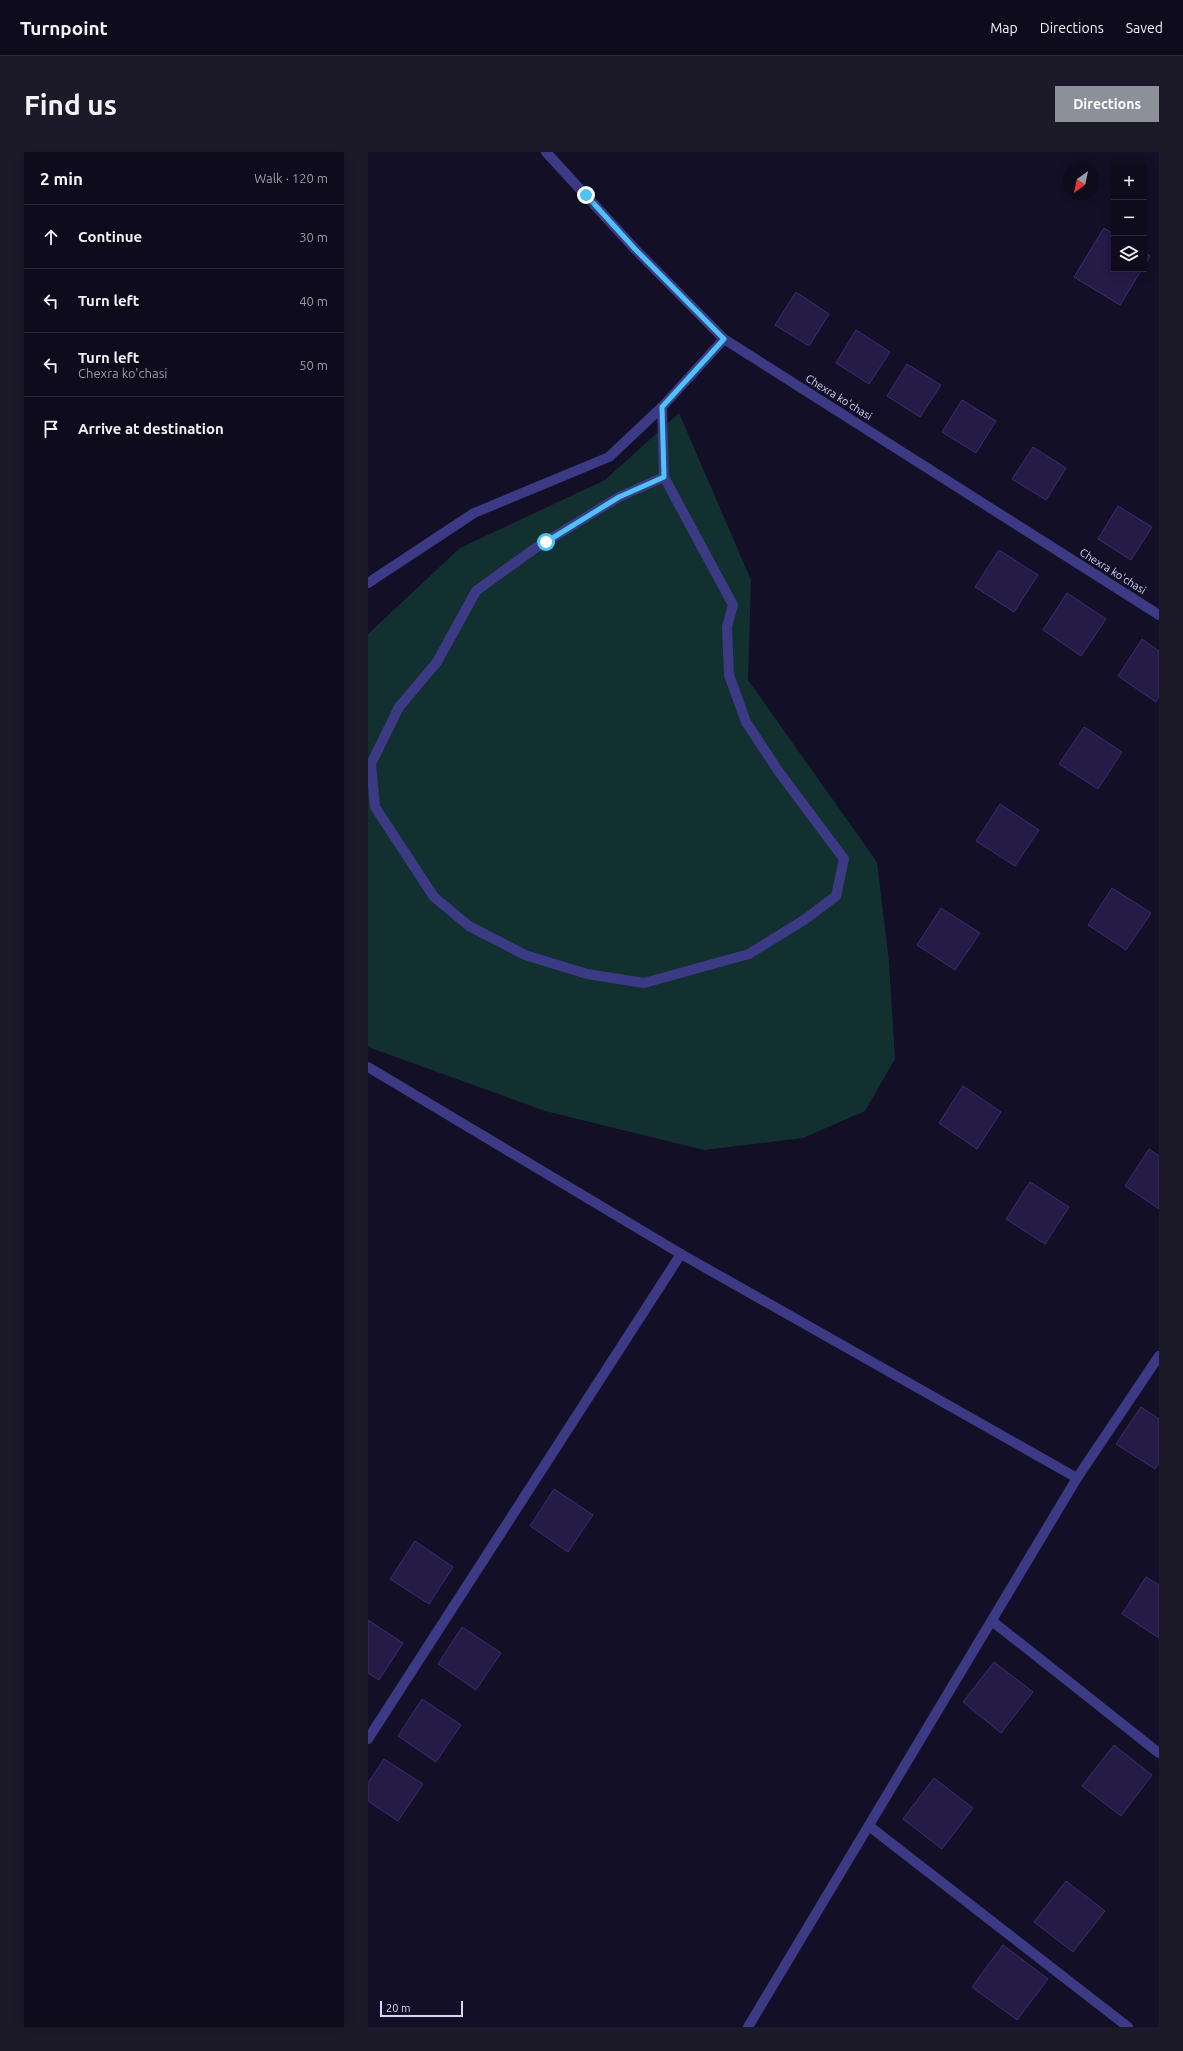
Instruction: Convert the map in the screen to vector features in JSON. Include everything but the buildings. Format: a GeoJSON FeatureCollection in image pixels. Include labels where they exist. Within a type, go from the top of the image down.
{"type":"FeatureCollection","features":[{"type":"Feature","properties":{"kind":"street","name":"Chexra ko'chasi"},"geometry":{"type":"LineString","coordinates":[[546,152],[635,249],[724,339],[1159,614]]}},
{"type":"Feature","properties":{"kind":"street"},"geometry":{"type":"LineString","coordinates":[[368,583],[474,513],[609,457],[662,407],[724,339]]}},
{"type":"Feature","properties":{"kind":"street"},"geometry":{"type":"LineString","coordinates":[[662,407],[664,477],[733,605],[727,627],[729,675],[746,722],[779,772],[844,859],[836,896],[804,920],[750,954],[644,983],[587,974],[525,955],[464,921],[434,897],[375,808],[371,764],[399,707],[437,662],[476,591],[534,549],[612,501],[664,477]]}},
{"type":"Feature","properties":{"kind":"street"},"geometry":{"type":"LineString","coordinates":[[368,1067],[681,1254],[1077,1478]]}},
{"type":"Feature","properties":{"kind":"street"},"geometry":{"type":"LineString","coordinates":[[368,1738],[681,1254]]}},
{"type":"Feature","properties":{"kind":"street"},"geometry":{"type":"LineString","coordinates":[[748,2027],[1077,1478],[1159,1356]]}},
{"type":"Feature","properties":{"kind":"street"},"geometry":{"type":"LineString","coordinates":[[992,1621],[1159,1753]]}},
{"type":"Feature","properties":{"kind":"street"},"geometry":{"type":"LineString","coordinates":[[869,1826],[1128,2027]]}},
{"type":"Feature","properties":{"kind":"green space"},"geometry":{"type":"Polygon","coordinates":[[[679,413],[751,580],[748,680],[877,862],[889,962],[895,1059],[865,1111],[803,1138],[704,1150],[545,1111],[368,1047],[368,634],[460,548],[605,480],[679,413]]]}},
{"type":"Feature","properties":{"kind":"route"},"geometry":{"type":"LineString","coordinates":[[546,542],[619,497],[664,477],[662,407],[724,339],[635,249],[586,195]]}}]}
